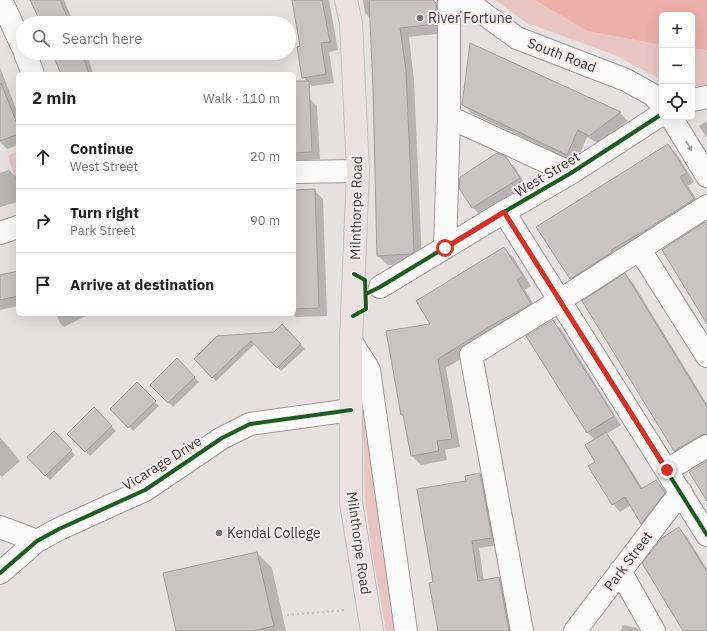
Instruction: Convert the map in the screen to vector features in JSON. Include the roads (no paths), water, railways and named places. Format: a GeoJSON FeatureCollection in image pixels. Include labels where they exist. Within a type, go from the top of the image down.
{"type":"FeatureCollection","features":[{"type":"Feature","properties":{"kind":"highway","name":"Milnthorpe Road"},"geometry":{"type":"LineString","coordinates":[[346,0],[351,23],[358,171],[352,340],[351,503],[372,631]]}},
{"type":"Feature","properties":{"kind":"street"},"geometry":{"type":"LineString","coordinates":[[1,0],[16,33]]}},
{"type":"Feature","properties":{"kind":"street"},"geometry":{"type":"LineString","coordinates":[[445,248],[449,117],[449,0]]}},
{"type":"Feature","properties":{"kind":"street","name":"South Road"},"geometry":{"type":"LineString","coordinates":[[465,0],[517,38],[626,80],[653,95],[659,102]]}},
{"type":"Feature","properties":{"kind":"street"},"geometry":{"type":"LineString","coordinates":[[28,60],[32,72]]}},
{"type":"Feature","properties":{"kind":"street"},"geometry":{"type":"LineString","coordinates":[[695,99],[707,97]]}},
{"type":"Feature","properties":{"kind":"street","name":"West Street"},"geometry":{"type":"LineString","coordinates":[[380,287],[571,173],[659,116]]}},
{"type":"Feature","properties":{"kind":"street"},"geometry":{"type":"LineString","coordinates":[[449,117],[571,173]]}},
{"type":"Feature","properties":{"kind":"street"},"geometry":{"type":"LineString","coordinates":[[673,120],[707,176]]}},
{"type":"Feature","properties":{"kind":"street"},"geometry":{"type":"LineString","coordinates":[[296,172],[358,171]]}},
{"type":"Feature","properties":{"kind":"street"},"geometry":{"type":"LineString","coordinates":[[522,631],[471,355],[640,250],[707,206]]}},
{"type":"Feature","properties":{"kind":"street"},"geometry":{"type":"LineString","coordinates":[[504,212],[707,535]]}},
{"type":"Feature","properties":{"kind":"street"},"geometry":{"type":"LineString","coordinates":[[0,233],[16,228]]}},
{"type":"Feature","properties":{"kind":"street"},"geometry":{"type":"LineString","coordinates":[[640,250],[707,356]]}},
{"type":"Feature","properties":{"kind":"street"},"geometry":{"type":"LineString","coordinates":[[352,340],[369,370],[406,631]]}},
{"type":"Feature","properties":{"kind":"street","name":"Vicarage Drive"},"geometry":{"type":"LineString","coordinates":[[0,574],[37,541],[59,529],[145,490],[222,438],[250,424],[351,410]]}},
{"type":"Feature","properties":{"kind":"street"},"geometry":{"type":"LineString","coordinates":[[667,470],[707,446]]}},
{"type":"Feature","properties":{"kind":"street","name":"Park Street"},"geometry":{"type":"LineString","coordinates":[[575,631],[681,492]]}},
{"type":"Feature","properties":{"kind":"street"},"geometry":{"type":"LineString","coordinates":[[0,527],[37,541]]}},
{"type":"Feature","properties":{"kind":"street"},"geometry":{"type":"LineString","coordinates":[[620,571],[654,631]]}},
{"type":"Feature","properties":{"kind":"place","name":"River Fortune"},"geometry":{"type":"Point","coordinates":[420,18]}},
{"type":"Feature","properties":{"kind":"place","name":"Kendal College"},"geometry":{"type":"Point","coordinates":[219,533]}}]}
